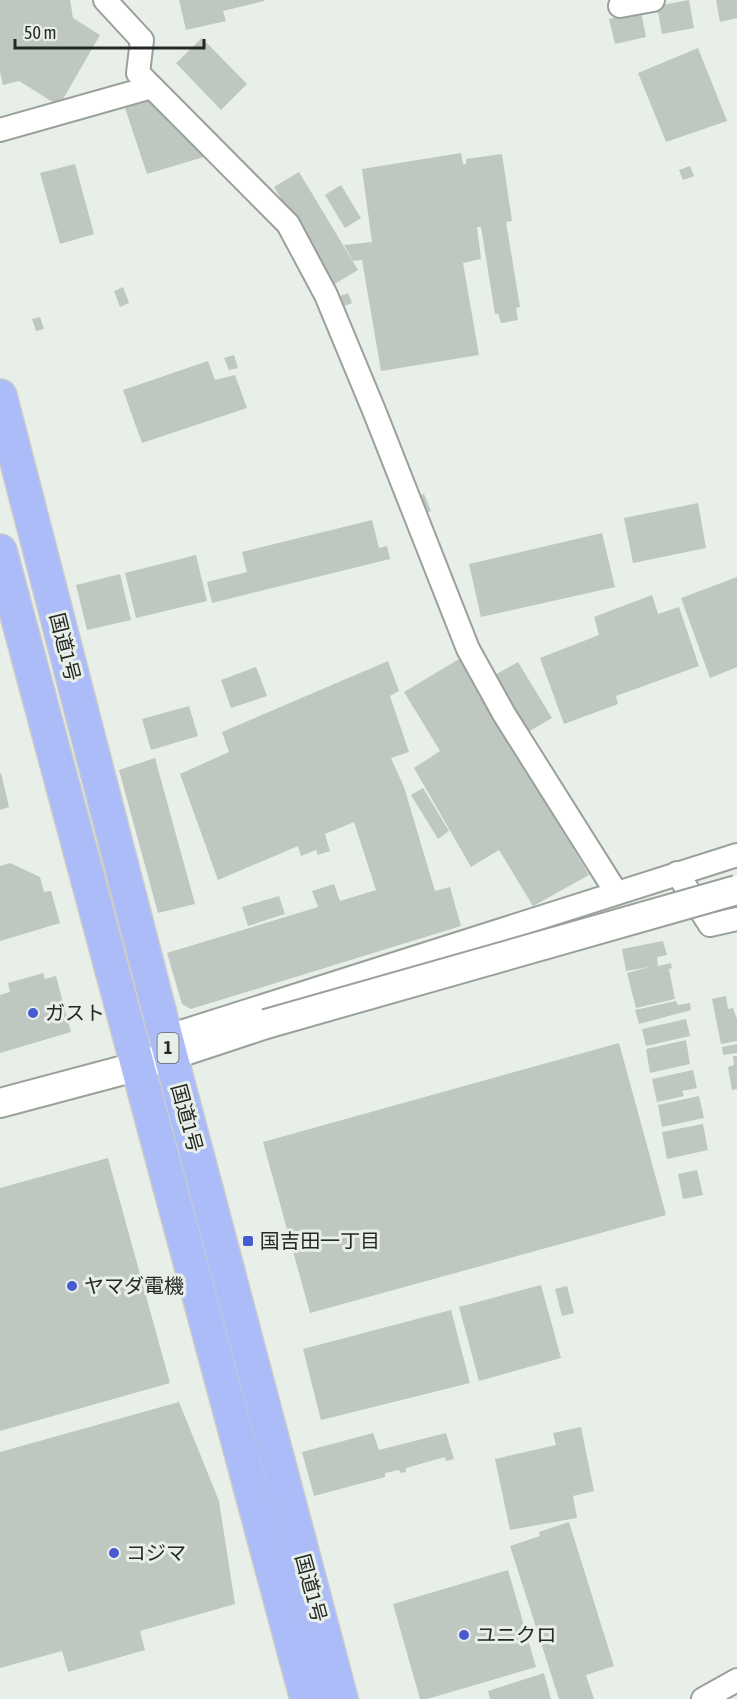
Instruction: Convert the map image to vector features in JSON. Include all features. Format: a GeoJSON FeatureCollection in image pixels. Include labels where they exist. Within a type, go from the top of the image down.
{"type":"FeatureCollection","features":[{"type":"Feature","properties":{"kind":"highway","name":"国道1号"},"geometry":{"type":"LineString","coordinates":[[0,396],[168,1047],[340,1699]]}},
{"type":"Feature","properties":{"kind":"highway","name":"国道1号"},"geometry":{"type":"LineString","coordinates":[[0,550],[307,1699]]}},
{"type":"Feature","properties":{"kind":"street"},"geometry":{"type":"LineString","coordinates":[[105,0],[142,40],[138,74],[288,224],[326,295],[468,649],[504,714],[616,892]]}},
{"type":"Feature","properties":{"kind":"street"},"geometry":{"type":"LineString","coordinates":[[620,6],[653,0]]}},
{"type":"Feature","properties":{"kind":"street"},"geometry":{"type":"LineString","coordinates":[[0,130],[152,87]]}},
{"type":"Feature","properties":{"kind":"street"},"geometry":{"type":"LineString","coordinates":[[0,1103],[139,1066],[168,1047],[616,892],[737,855]]}},
{"type":"Feature","properties":{"kind":"street"},"geometry":{"type":"LineString","coordinates":[[677,873],[710,925],[737,919]]}},
{"type":"Feature","properties":{"kind":"street"},"geometry":{"type":"LineString","coordinates":[[168,1047],[266,1024],[737,890]]}},
{"type":"Feature","properties":{"kind":"street"},"geometry":{"type":"LineString","coordinates":[[703,1699],[737,1680]]}},
{"type":"Feature","properties":{"kind":"building"},"geometry":{"type":"Polygon","coordinates":[[[0,0],[70,0],[73,18],[100,35],[59,106],[19,81],[3,85],[0,72],[0,0]]]}},
{"type":"Feature","properties":{"kind":"building"},"geometry":{"type":"Polygon","coordinates":[[[179,0],[264,1],[223,11],[226,21],[186,30],[179,0]]]}},
{"type":"Feature","properties":{"kind":"building"},"geometry":{"type":"Polygon","coordinates":[[[689,0],[694,28],[662,34],[657,6],[689,0]]]}},
{"type":"Feature","properties":{"kind":"building"},"geometry":{"type":"Polygon","coordinates":[[[716,0],[737,0],[737,18],[720,22],[716,0]]]}},
{"type":"Feature","properties":{"kind":"building"},"geometry":{"type":"Polygon","coordinates":[[[641,12],[646,37],[615,44],[609,19],[641,12]]]}},
{"type":"Feature","properties":{"kind":"building"},"geometry":{"type":"Polygon","coordinates":[[[202,38],[247,84],[221,110],[176,63],[202,38]]]}},
{"type":"Feature","properties":{"kind":"building"},"geometry":{"type":"Polygon","coordinates":[[[698,48],[727,121],[666,142],[638,73],[698,48]]]}},
{"type":"Feature","properties":{"kind":"building"},"geometry":{"type":"Polygon","coordinates":[[[150,101],[204,157],[147,174],[125,108],[150,101]]]}},
{"type":"Feature","properties":{"kind":"building"},"geometry":{"type":"Polygon","coordinates":[[[461,153],[463,164],[466,164],[466,159],[502,154],[512,221],[506,222],[520,307],[516,308],[518,320],[501,323],[498,314],[495,314],[481,227],[477,227],[481,259],[463,263],[479,355],[381,371],[362,260],[353,261],[344,245],[372,242],[362,169],[461,153]]]}},
{"type":"Feature","properties":{"kind":"building"},"geometry":{"type":"Polygon","coordinates":[[[75,164],[94,234],[60,244],[40,173],[75,164]]]}},
{"type":"Feature","properties":{"kind":"building"},"geometry":{"type":"Polygon","coordinates":[[[690,166],[694,176],[683,180],[679,170],[690,166]]]}},
{"type":"Feature","properties":{"kind":"building"},"geometry":{"type":"Polygon","coordinates":[[[299,172],[358,270],[333,285],[274,187],[299,172]]]}},
{"type":"Feature","properties":{"kind":"building"},"geometry":{"type":"Polygon","coordinates":[[[341,185],[361,218],[345,228],[325,195],[341,185]]]}},
{"type":"Feature","properties":{"kind":"building"},"geometry":{"type":"Polygon","coordinates":[[[123,287],[129,303],[120,307],[114,291],[123,287]]]}},
{"type":"Feature","properties":{"kind":"building"},"geometry":{"type":"Polygon","coordinates":[[[348,293],[352,303],[342,307],[338,297],[348,293]]]}},
{"type":"Feature","properties":{"kind":"building"},"geometry":{"type":"Polygon","coordinates":[[[40,317],[44,329],[36,331],[32,319],[40,317]]]}},
{"type":"Feature","properties":{"kind":"building"},"geometry":{"type":"Polygon","coordinates":[[[234,355],[238,368],[229,370],[224,358],[234,355]]]}},
{"type":"Feature","properties":{"kind":"building"},"geometry":{"type":"Polygon","coordinates":[[[208,361],[215,380],[235,375],[247,408],[142,443],[123,390],[208,361]]]}},
{"type":"Feature","properties":{"kind":"building"},"geometry":{"type":"Polygon","coordinates":[[[424,494],[431,511],[423,514],[417,497],[424,494]]]}},
{"type":"Feature","properties":{"kind":"building"},"geometry":{"type":"Polygon","coordinates":[[[698,503],[706,548],[633,563],[624,518],[698,503]]]}},
{"type":"Feature","properties":{"kind":"building"},"geometry":{"type":"Polygon","coordinates":[[[372,520],[379,548],[387,546],[390,559],[212,603],[207,582],[247,572],[242,552],[372,520]]]}},
{"type":"Feature","properties":{"kind":"building"},"geometry":{"type":"Polygon","coordinates":[[[602,533],[615,587],[481,617],[469,564],[602,533]]]}},
{"type":"Feature","properties":{"kind":"building"},"geometry":{"type":"Polygon","coordinates":[[[196,555],[207,601],[136,618],[125,573],[196,555]]]}},
{"type":"Feature","properties":{"kind":"building"},"geometry":{"type":"Polygon","coordinates":[[[120,574],[131,620],[87,630],[76,585],[120,574]]]}},
{"type":"Feature","properties":{"kind":"building"},"geometry":{"type":"Polygon","coordinates":[[[737,577],[737,667],[710,678],[681,598],[737,577]]]}},
{"type":"Feature","properties":{"kind":"building"},"geometry":{"type":"Polygon","coordinates":[[[652,595],[658,614],[679,607],[699,666],[616,696],[618,704],[564,724],[540,658],[599,635],[594,617],[652,595]]]}},
{"type":"Feature","properties":{"kind":"building"},"geometry":{"type":"Polygon","coordinates":[[[459,659],[589,875],[533,906],[499,850],[471,867],[414,768],[440,751],[404,692],[459,659]]]}},
{"type":"Feature","properties":{"kind":"building"},"geometry":{"type":"Polygon","coordinates":[[[388,661],[399,691],[390,696],[409,752],[391,758],[404,787],[435,891],[450,887],[461,926],[191,1009],[182,1004],[167,953],[318,907],[312,891],[334,884],[340,901],[376,890],[354,822],[325,834],[330,851],[318,855],[316,850],[301,856],[298,846],[218,880],[180,774],[229,752],[222,732],[388,661]]]}},
{"type":"Feature","properties":{"kind":"building"},"geometry":{"type":"Polygon","coordinates":[[[518,662],[552,718],[528,732],[495,675],[518,662]]]}},
{"type":"Feature","properties":{"kind":"building"},"geometry":{"type":"Polygon","coordinates":[[[256,667],[267,696],[231,708],[221,680],[256,667]]]}},
{"type":"Feature","properties":{"kind":"building"},"geometry":{"type":"Polygon","coordinates":[[[189,706],[198,736],[151,750],[142,719],[189,706]]]}},
{"type":"Feature","properties":{"kind":"building"},"geometry":{"type":"Polygon","coordinates":[[[155,758],[195,904],[158,913],[119,770],[155,758]]]}},
{"type":"Feature","properties":{"kind":"building"},"geometry":{"type":"Polygon","coordinates":[[[0,774],[9,807],[0,810],[0,774]]]}},
{"type":"Feature","properties":{"kind":"building"},"geometry":{"type":"Polygon","coordinates":[[[423,788],[449,831],[438,839],[411,795],[423,788]]]}},
{"type":"Feature","properties":{"kind":"building"},"geometry":{"type":"Polygon","coordinates":[[[10,863],[40,877],[44,892],[51,891],[60,923],[0,941],[0,866],[10,863]]]}},
{"type":"Feature","properties":{"kind":"building"},"geometry":{"type":"Polygon","coordinates":[[[279,896],[285,914],[248,926],[242,907],[279,896]]]}},
{"type":"Feature","properties":{"kind":"building"},"geometry":{"type":"Polygon","coordinates":[[[663,941],[667,955],[657,957],[658,966],[671,963],[672,968],[669,969],[675,999],[636,1008],[627,973],[649,967],[626,971],[622,949],[663,941]]]}},
{"type":"Feature","properties":{"kind":"building","name":"ガスト"},"geometry":{"type":"Polygon","coordinates":[[[43,973],[45,979],[56,976],[71,1032],[0,1053],[0,995],[10,992],[8,983],[43,973]]]}},
{"type":"Feature","properties":{"kind":"building"},"geometry":{"type":"Polygon","coordinates":[[[726,996],[728,1009],[733,1008],[737,1019],[737,1041],[721,1044],[712,999],[726,996]]]}},
{"type":"Feature","properties":{"kind":"building"},"geometry":{"type":"Polygon","coordinates":[[[676,1001],[678,1005],[690,1003],[691,1010],[639,1024],[635,1010],[676,1001]]]}},
{"type":"Feature","properties":{"kind":"building"},"geometry":{"type":"Polygon","coordinates":[[[686,1019],[690,1036],[646,1046],[642,1029],[686,1019]]]}},
{"type":"Feature","properties":{"kind":"building"},"geometry":{"type":"Polygon","coordinates":[[[686,1040],[690,1064],[650,1073],[646,1049],[686,1040]]]}},
{"type":"Feature","properties":{"kind":"building"},"geometry":{"type":"Polygon","coordinates":[[[619,1043],[666,1215],[310,1313],[263,1142],[619,1043]]]}},
{"type":"Feature","properties":{"kind":"building"},"geometry":{"type":"Polygon","coordinates":[[[737,1044],[737,1053],[723,1055],[722,1047],[737,1044]]]}},
{"type":"Feature","properties":{"kind":"building"},"geometry":{"type":"Polygon","coordinates":[[[733,1056],[737,1056],[737,1089],[732,1090],[728,1067],[734,1065],[733,1056]]]}},
{"type":"Feature","properties":{"kind":"building"},"geometry":{"type":"Polygon","coordinates":[[[693,1070],[697,1088],[682,1091],[684,1096],[657,1102],[652,1079],[693,1070]]]}},
{"type":"Feature","properties":{"kind":"building"},"geometry":{"type":"Polygon","coordinates":[[[699,1096],[704,1118],[662,1127],[658,1105],[699,1096]]]}},
{"type":"Feature","properties":{"kind":"building"},"geometry":{"type":"Polygon","coordinates":[[[703,1124],[708,1150],[667,1159],[662,1132],[703,1124]]]}},
{"type":"Feature","properties":{"kind":"building","name":"ヤマダ電機"},"geometry":{"type":"Polygon","coordinates":[[[108,1158],[170,1383],[0,1431],[0,1188],[108,1158]]]}},
{"type":"Feature","properties":{"kind":"building"},"geometry":{"type":"Polygon","coordinates":[[[697,1170],[703,1195],[683,1199],[678,1174],[697,1170]]]}},
{"type":"Feature","properties":{"kind":"building"},"geometry":{"type":"Polygon","coordinates":[[[541,1285],[561,1358],[479,1381],[459,1307],[541,1285]]]}},
{"type":"Feature","properties":{"kind":"building"},"geometry":{"type":"Polygon","coordinates":[[[567,1286],[574,1313],[562,1316],[555,1289],[567,1286]]]}},
{"type":"Feature","properties":{"kind":"building"},"geometry":{"type":"Polygon","coordinates":[[[451,1310],[470,1383],[321,1420],[303,1349],[451,1310]]]}},
{"type":"Feature","properties":{"kind":"building","name":"コジマ"},"geometry":{"type":"Polygon","coordinates":[[[179,1402],[219,1501],[235,1604],[140,1631],[145,1650],[68,1672],[62,1651],[0,1668],[0,1452],[179,1402]]]}},
{"type":"Feature","properties":{"kind":"building"},"geometry":{"type":"Polygon","coordinates":[[[581,1427],[594,1491],[573,1496],[577,1518],[510,1530],[495,1459],[556,1445],[553,1433],[581,1427]]]}},
{"type":"Feature","properties":{"kind":"building"},"geometry":{"type":"Polygon","coordinates":[[[373,1433],[379,1450],[446,1433],[454,1459],[446,1461],[445,1457],[406,1468],[406,1472],[401,1473],[399,1470],[385,1473],[385,1477],[314,1496],[302,1452],[373,1433]]]}},
{"type":"Feature","properties":{"kind":"building"},"geometry":{"type":"Polygon","coordinates":[[[569,1522],[614,1666],[586,1675],[594,1699],[559,1699],[510,1546],[540,1536],[539,1532],[569,1522]]]}},
{"type":"Feature","properties":{"kind":"building","name":"ユニクロ"},"geometry":{"type":"Polygon","coordinates":[[[508,1570],[536,1667],[427,1699],[420,1699],[393,1604],[508,1570]]]}},
{"type":"Feature","properties":{"kind":"building"},"geometry":{"type":"Polygon","coordinates":[[[544,1673],[551,1699],[490,1699],[488,1691],[544,1673]]]}},
{"type":"Feature","properties":{"kind":"place","name":"ガスト"},"geometry":{"type":"Point","coordinates":[33,1013]}},
{"type":"Feature","properties":{"kind":"place","name":"国吉田一丁目"},"geometry":{"type":"Point","coordinates":[248,1241]}},
{"type":"Feature","properties":{"kind":"place","name":"ヤマダ電機"},"geometry":{"type":"Point","coordinates":[72,1286]}},
{"type":"Feature","properties":{"kind":"place","name":"コジマ"},"geometry":{"type":"Point","coordinates":[114,1553]}},
{"type":"Feature","properties":{"kind":"place","name":"ユニクロ"},"geometry":{"type":"Point","coordinates":[464,1635]}}]}
